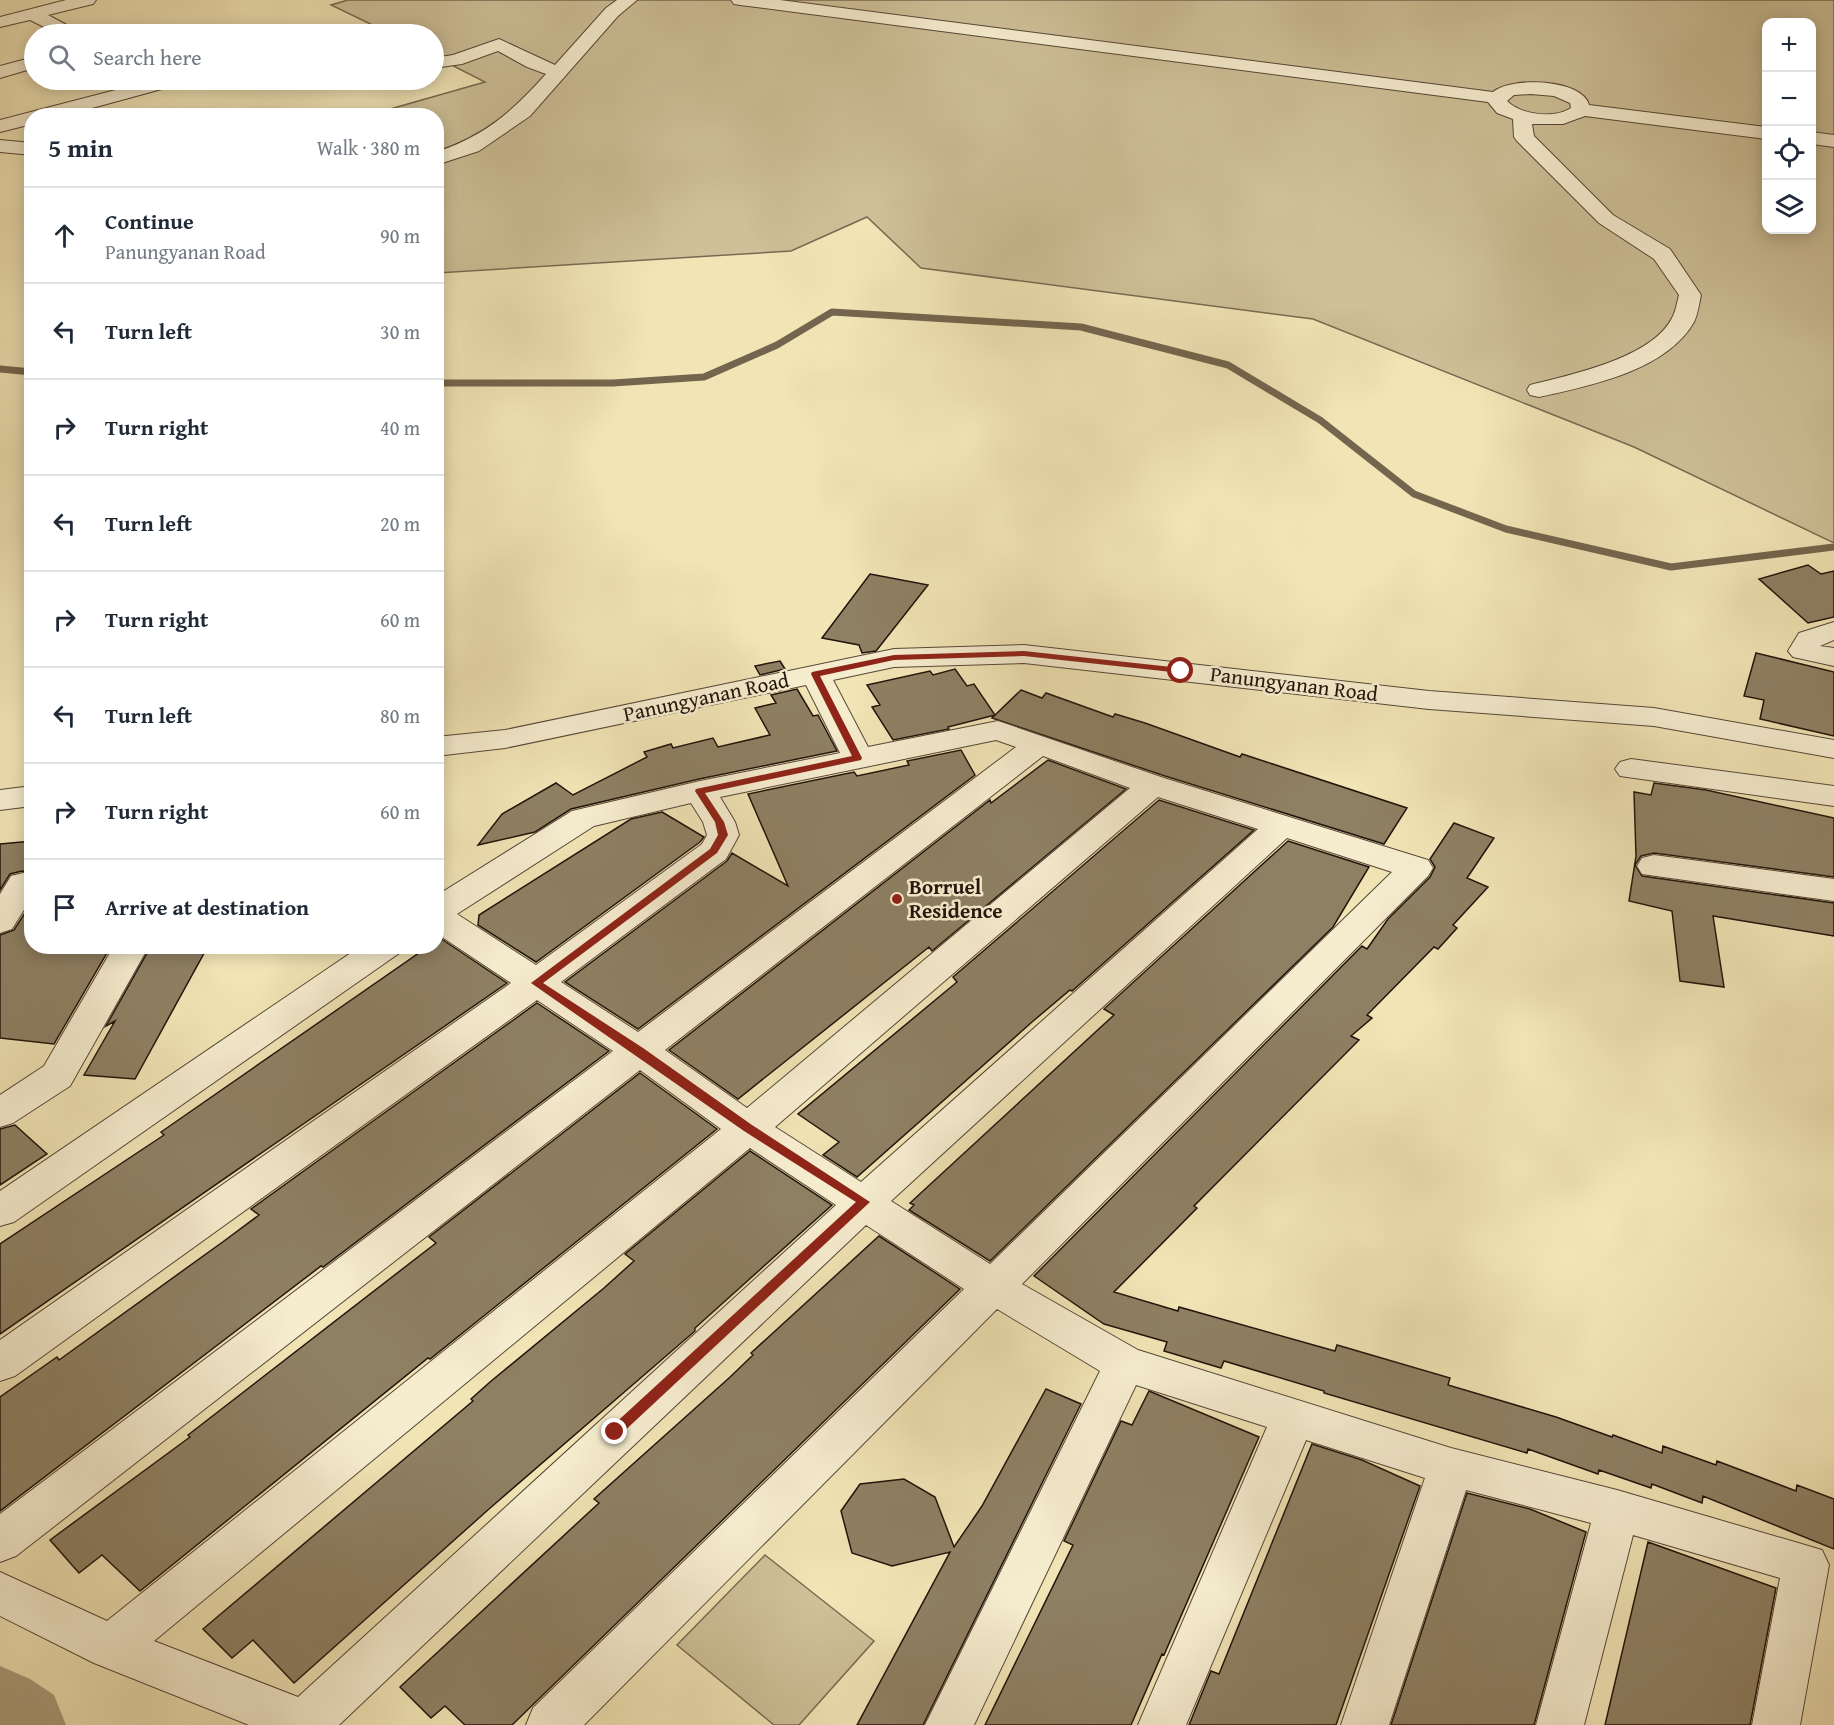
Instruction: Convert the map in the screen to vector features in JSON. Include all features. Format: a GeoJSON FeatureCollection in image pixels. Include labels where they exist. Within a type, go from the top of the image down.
{"type":"FeatureCollection","features":[{"type":"Feature","properties":{"kind":"street"},"geometry":{"type":"LineString","coordinates":[[0,22],[87,0]]}},
{"type":"Feature","properties":{"kind":"street"},"geometry":{"type":"LineString","coordinates":[[444,156],[472,147],[523,112],[612,12],[628,0]]}},
{"type":"Feature","properties":{"kind":"street"},"geometry":{"type":"LineString","coordinates":[[740,0],[1497,98]]}},
{"type":"Feature","properties":{"kind":"street"},"geometry":{"type":"LineString","coordinates":[[32,14],[51,24]]}},
{"type":"Feature","properties":{"kind":"street"},"geometry":{"type":"LineString","coordinates":[[444,61],[464,58],[499,44],[533,63],[557,72]]}},
{"type":"Feature","properties":{"kind":"street"},"geometry":{"type":"LineString","coordinates":[[0,72],[24,66]]}},
{"type":"Feature","properties":{"kind":"street"},"geometry":{"type":"LineString","coordinates":[[1497,98],[1500,94],[1514,89],[1546,89],[1574,97],[1582,106],[1581,110]]}},
{"type":"Feature","properties":{"kind":"street"},"geometry":{"type":"LineString","coordinates":[[69,108],[136,90]]}},
{"type":"Feature","properties":{"kind":"street"},"geometry":{"type":"LineString","coordinates":[[1497,98],[1497,102],[1505,110],[1522,116],[1554,119],[1572,116],[1581,110],[1762,132]]}},
{"type":"Feature","properties":{"kind":"street"},"geometry":{"type":"LineString","coordinates":[[1522,116],[1524,137],[1606,219],[1662,254],[1690,295],[1683,321],[1657,347],[1598,377],[1539,390]]}},
{"type":"Feature","properties":{"kind":"street"},"geometry":{"type":"LineString","coordinates":[[0,126],[24,120]]}},
{"type":"Feature","properties":{"kind":"street"},"geometry":{"type":"LineString","coordinates":[[1816,139],[1834,141]]}},
{"type":"Feature","properties":{"kind":"street"},"geometry":{"type":"LineString","coordinates":[[0,146],[24,148]]}},
{"type":"Feature","properties":{"kind":"street"},"geometry":{"type":"LineString","coordinates":[[1834,631],[1809,639],[1803,651],[1834,657]]}},
{"type":"Feature","properties":{"kind":"street","name":"Panungyanan Road"},"geometry":{"type":"LineString","coordinates":[[444,746],[505,739],[894,658],[1024,654],[1429,700],[1654,717],[1834,750]]}},
{"type":"Feature","properties":{"kind":"street"},"geometry":{"type":"LineString","coordinates":[[815,674],[858,758]]}},
{"type":"Feature","properties":{"kind":"street"},"geometry":{"type":"LineString","coordinates":[[444,909],[583,818],[700,791],[998,730],[1153,785],[1416,868],[550,1725]]}},
{"type":"Feature","properties":{"kind":"street"},"geometry":{"type":"LineString","coordinates":[[0,1541],[1039,744]]}},
{"type":"Feature","properties":{"kind":"street"},"geometry":{"type":"LineString","coordinates":[[1631,769],[1834,796]]}},
{"type":"Feature","properties":{"kind":"street"},"geometry":{"type":"LineString","coordinates":[[111,1647],[748,1128],[1153,785]]}},
{"type":"Feature","properties":{"kind":"street"},"geometry":{"type":"LineString","coordinates":[[0,1363],[536,983],[714,851],[723,835],[719,822],[700,791]]}},
{"type":"Feature","properties":{"kind":"street"},"geometry":{"type":"LineString","coordinates":[[0,800],[24,797]]}},
{"type":"Feature","properties":{"kind":"street"},"geometry":{"type":"LineString","coordinates":[[0,1593],[111,1647],[307,1724],[864,1202],[1281,826]]}},
{"type":"Feature","properties":{"kind":"street"},"geometry":{"type":"LineString","coordinates":[[1654,866],[1834,890]]}},
{"type":"Feature","properties":{"kind":"street"},"geometry":{"type":"LineString","coordinates":[[0,921],[18,884]]}},
{"type":"Feature","properties":{"kind":"street"},"geometry":{"type":"LineString","coordinates":[[444,920],[639,1051],[748,1128],[993,1287],[1125,1364],[1450,1467],[1617,1510],[1806,1565],[1776,1725]]}},
{"type":"Feature","properties":{"kind":"street"},"geometry":{"type":"LineString","coordinates":[[0,1113],[57,1076],[127,954]]}},
{"type":"Feature","properties":{"kind":"street"},"geometry":{"type":"LineString","coordinates":[[0,1211],[374,954]]}},
{"type":"Feature","properties":{"kind":"street"},"geometry":{"type":"LineString","coordinates":[[949,1725],[1125,1364]]}},
{"type":"Feature","properties":{"kind":"street"},"geometry":{"type":"LineString","coordinates":[[1162,1725],[1293,1418]]}},
{"type":"Feature","properties":{"kind":"street"},"geometry":{"type":"LineString","coordinates":[[1365,1725],[1450,1467]]}},
{"type":"Feature","properties":{"kind":"street"},"geometry":{"type":"LineString","coordinates":[[1560,1725],[1617,1510]]}},
{"type":"Feature","properties":{"kind":"shaded area"},"geometry":{"type":"Polygon","coordinates":[[[348,0],[1834,0],[1834,543],[1634,447],[1313,319],[921,268],[867,217],[791,251],[444,273],[444,108],[394,108],[485,82],[444,61],[444,24],[370,24],[331,5],[348,0]]]}},
{"type":"Feature","properties":{"kind":"shaded area"},"geometry":{"type":"Polygon","coordinates":[[[765,1555],[874,1641],[799,1725],[774,1725],[677,1645],[765,1555]]]}},
{"type":"Feature","properties":{"kind":"building"},"geometry":{"type":"Polygon","coordinates":[[[1808,565],[1821,574],[1834,571],[1834,617],[1808,623],[1759,579],[1808,565]]]}},
{"type":"Feature","properties":{"kind":"building"},"geometry":{"type":"Polygon","coordinates":[[[870,574],[928,585],[876,651],[862,653],[859,645],[822,638],[870,574]]]}},
{"type":"Feature","properties":{"kind":"building"},"geometry":{"type":"Polygon","coordinates":[[[1756,653],[1834,672],[1834,736],[1760,719],[1764,700],[1744,696],[1756,653]]]}},
{"type":"Feature","properties":{"kind":"building"},"geometry":{"type":"Polygon","coordinates":[[[780,661],[785,669],[760,675],[755,666],[780,661]]]}},
{"type":"Feature","properties":{"kind":"building"},"geometry":{"type":"Polygon","coordinates":[[[955,669],[967,686],[974,684],[995,715],[948,727],[949,729],[893,740],[872,707],[880,705],[867,685],[930,671],[933,675],[955,669]]]}},
{"type":"Feature","properties":{"kind":"building"},"geometry":{"type":"Polygon","coordinates":[[[797,689],[813,716],[818,715],[837,751],[699,779],[571,809],[535,832],[478,845],[502,814],[556,783],[573,795],[647,757],[644,752],[671,744],[673,748],[713,738],[718,747],[770,735],[755,708],[776,703],[771,695],[797,689]]]}},
{"type":"Feature","properties":{"kind":"building"},"geometry":{"type":"Polygon","coordinates":[[[1021,690],[1042,698],[1046,693],[1113,717],[1115,714],[1145,723],[1240,757],[1242,754],[1407,808],[1384,844],[1165,776],[992,718],[1021,690]]]}},
{"type":"Feature","properties":{"kind":"building"},"geometry":{"type":"Polygon","coordinates":[[[961,750],[975,775],[638,1029],[565,982],[727,861],[732,853],[788,886],[748,794],[854,772],[857,776],[909,765],[907,761],[961,750]]]}},
{"type":"Feature","properties":{"kind":"building"},"geometry":{"type":"Polygon","coordinates":[[[1048,760],[1126,789],[932,951],[929,947],[738,1099],[669,1050],[990,800],[991,803],[1048,760]]]}},
{"type":"Feature","properties":{"kind":"building"},"geometry":{"type":"Polygon","coordinates":[[[1654,783],[1706,790],[1834,818],[1834,877],[1654,853],[1641,856],[1635,865],[1642,876],[1834,903],[1834,936],[1713,916],[1724,987],[1680,981],[1672,911],[1629,901],[1636,856],[1634,792],[1651,795],[1654,783]]]}},
{"type":"Feature","properties":{"kind":"building"},"geometry":{"type":"Polygon","coordinates":[[[1159,800],[1254,830],[857,1177],[823,1155],[839,1142],[798,1114],[957,982],[953,977],[1159,800]]]}},
{"type":"Feature","properties":{"kind":"building"},"geometry":{"type":"Polygon","coordinates":[[[662,812],[704,837],[536,962],[478,925],[479,915],[631,819],[662,812]]]}},
{"type":"Feature","properties":{"kind":"building"},"geometry":{"type":"Polygon","coordinates":[[[1454,823],[1494,838],[1467,878],[1488,887],[1453,925],[1457,928],[1438,949],[1434,947],[1367,1015],[1372,1018],[1351,1036],[1359,1040],[1194,1206],[1197,1208],[1114,1292],[1178,1311],[1179,1307],[1335,1351],[1337,1345],[1450,1378],[1448,1385],[1556,1417],[1612,1437],[1613,1435],[1662,1453],[1663,1446],[1716,1465],[1717,1461],[1796,1491],[1797,1485],[1834,1499],[1834,1549],[1703,1496],[1702,1503],[1652,1484],[1651,1488],[1599,1470],[1598,1474],[1528,1449],[1527,1453],[1224,1361],[1221,1368],[1164,1351],[1167,1342],[1104,1324],[1034,1276],[1362,946],[1367,949],[1388,919],[1430,877],[1435,867],[1430,859],[1454,823]]]}},
{"type":"Feature","properties":{"kind":"building"},"geometry":{"type":"Polygon","coordinates":[[[1288,841],[1369,867],[1333,927],[990,1261],[909,1210],[914,1205],[910,1203],[1114,1015],[1104,1009],[1288,841]]]}},
{"type":"Feature","properties":{"kind":"building"},"geometry":{"type":"Polygon","coordinates":[[[24,842],[24,871],[10,874],[0,890],[0,844],[24,842]]]}},
{"type":"Feature","properties":{"kind":"building"},"geometry":{"type":"Polygon","coordinates":[[[24,914],[24,954],[106,954],[54,1044],[0,1038],[0,935],[14,930],[24,914]]]}},
{"type":"Feature","properties":{"kind":"building"},"geometry":{"type":"Polygon","coordinates":[[[444,941],[507,983],[0,1334],[0,1244],[164,1135],[161,1132],[417,954],[444,954],[444,941]]]}},
{"type":"Feature","properties":{"kind":"building"},"geometry":{"type":"Polygon","coordinates":[[[146,954],[204,954],[135,1079],[84,1075],[115,1021],[106,1026],[146,954]]]}},
{"type":"Feature","properties":{"kind":"building"},"geometry":{"type":"Polygon","coordinates":[[[537,1003],[609,1051],[323,1267],[321,1266],[0,1511],[0,1397],[57,1357],[59,1360],[224,1241],[259,1215],[251,1209],[537,1003]]]}},
{"type":"Feature","properties":{"kind":"building"},"geometry":{"type":"Polygon","coordinates":[[[640,1073],[717,1129],[430,1359],[428,1358],[140,1591],[102,1555],[79,1573],[50,1540],[190,1437],[188,1435],[436,1243],[429,1237],[640,1073]]]}},
{"type":"Feature","properties":{"kind":"building"},"geometry":{"type":"Polygon","coordinates":[[[15,1125],[47,1154],[0,1185],[0,1129],[15,1125]]]}},
{"type":"Feature","properties":{"kind":"building"},"geometry":{"type":"Polygon","coordinates":[[[750,1151],[832,1205],[695,1328],[695,1331],[489,1509],[294,1683],[253,1640],[232,1658],[203,1629],[473,1401],[471,1399],[490,1382],[604,1288],[634,1261],[625,1254],[750,1151]]]}},
{"type":"Feature","properties":{"kind":"building"},"geometry":{"type":"Polygon","coordinates":[[[879,1236],[960,1289],[512,1725],[465,1725],[445,1706],[431,1718],[400,1687],[599,1503],[594,1499],[729,1378],[753,1355],[751,1353],[879,1236]]]}},
{"type":"Feature","properties":{"kind":"building"},"geometry":{"type":"Polygon","coordinates":[[[1046,1389],[1081,1404],[923,1725],[857,1725],[950,1552],[892,1566],[852,1553],[841,1511],[860,1484],[904,1479],[935,1497],[954,1547],[982,1506],[1046,1389]]]}},
{"type":"Feature","properties":{"kind":"building"},"geometry":{"type":"Polygon","coordinates":[[[1149,1391],[1259,1437],[1131,1725],[985,1725],[1073,1545],[1064,1541],[1121,1421],[1132,1425],[1149,1391]]]}},
{"type":"Feature","properties":{"kind":"building"},"geometry":{"type":"Polygon","coordinates":[[[1312,1444],[1362,1460],[1420,1486],[1336,1725],[1189,1725],[1211,1671],[1219,1674],[1312,1444]]]}},
{"type":"Feature","properties":{"kind":"building"},"geometry":{"type":"Polygon","coordinates":[[[1467,1493],[1530,1509],[1586,1532],[1534,1725],[1391,1725],[1467,1493]]]}},
{"type":"Feature","properties":{"kind":"building"},"geometry":{"type":"Polygon","coordinates":[[[1648,1542],[1776,1588],[1750,1725],[1605,1725],[1648,1542]]]}},
{"type":"Feature","properties":{"kind":"waterway"},"geometry":{"type":"LineString","coordinates":[[444,383],[613,383],[704,377],[777,345],[832,312],[1081,327],[1228,365],[1320,420],[1414,494],[1506,529],[1671,567],[1834,547]]}},
{"type":"Feature","properties":{"kind":"waterway"},"geometry":{"type":"LineString","coordinates":[[0,369],[24,371]]}},
{"type":"Feature","properties":{"kind":"waterway"},"geometry":{"type":"LineString","coordinates":[[0,1708],[23,1725]]}},
{"type":"Feature","properties":{"kind":"place","name":"Borruel Residence"},"geometry":{"type":"Point","coordinates":[897,899]}},
{"type":"Feature","properties":{"kind":"route"},"geometry":{"type":"LineString","coordinates":[[615,1432],[864,1202],[748,1128],[639,1051],[536,983],[714,851],[723,835],[719,822],[700,791],[858,758],[815,674],[894,658],[1024,654],[1181,671]]}}]}
